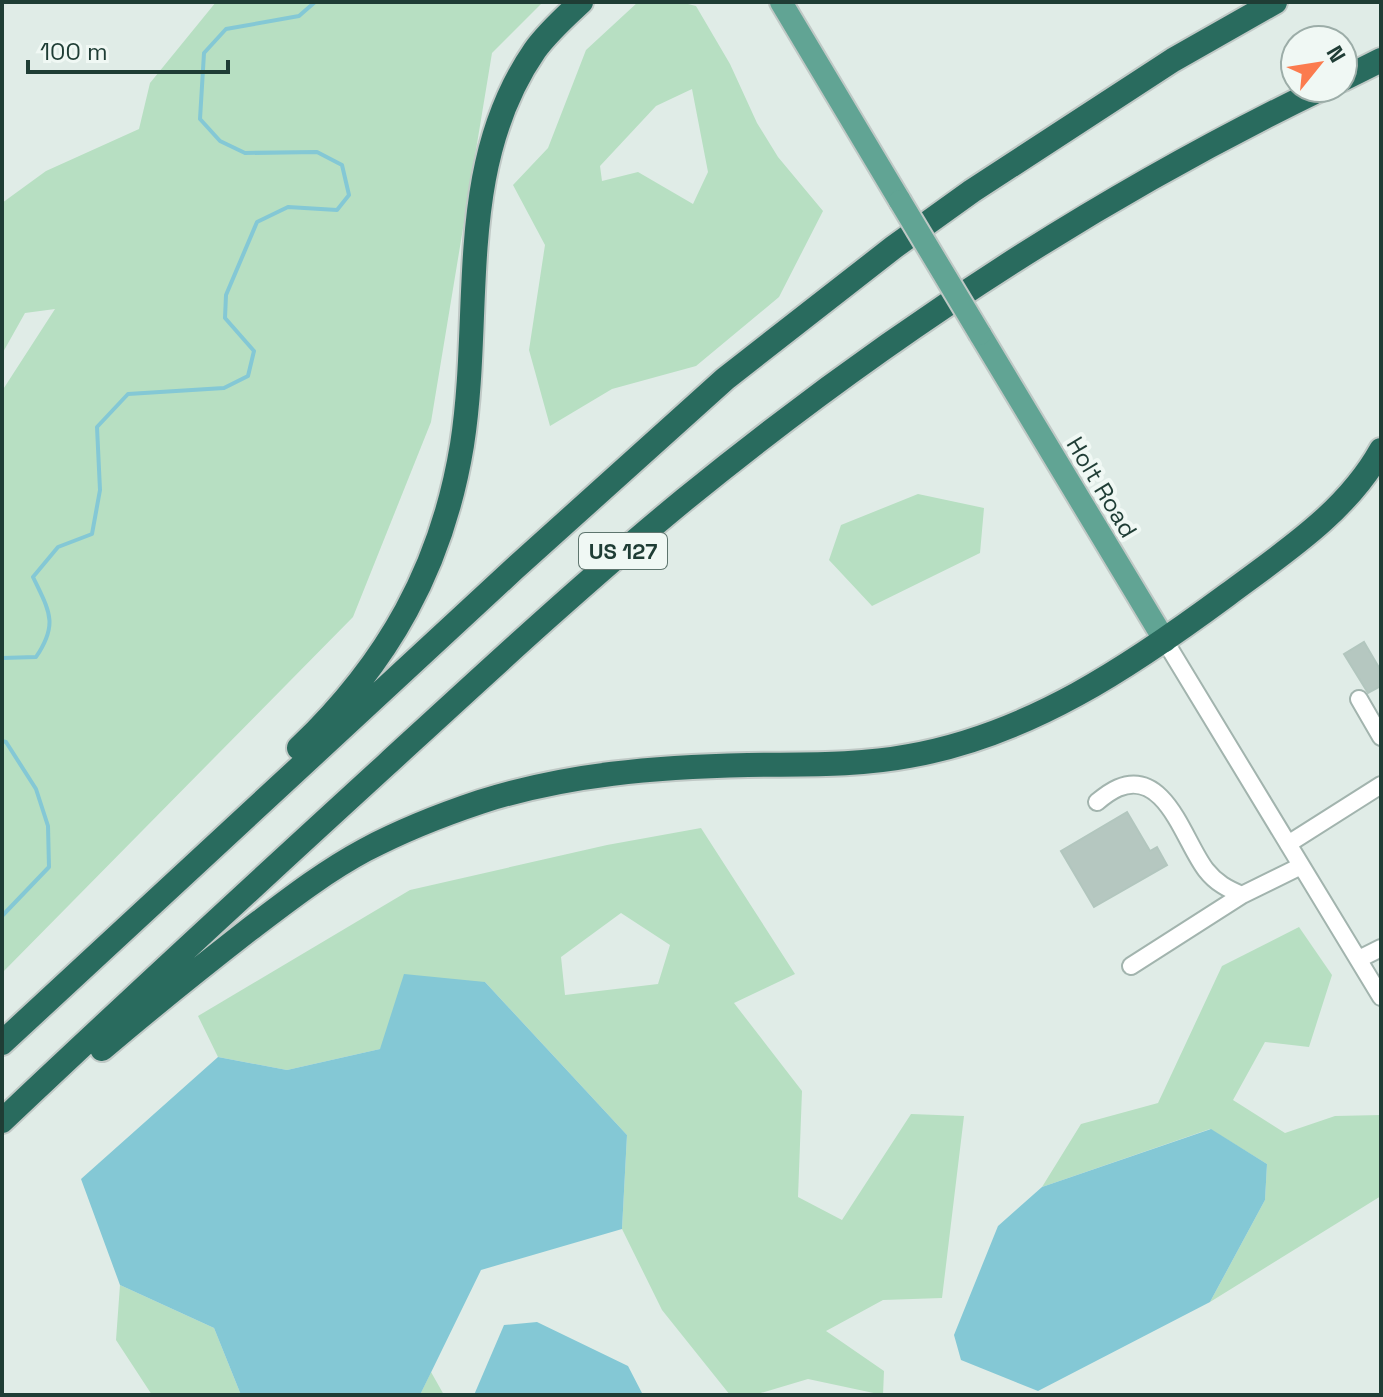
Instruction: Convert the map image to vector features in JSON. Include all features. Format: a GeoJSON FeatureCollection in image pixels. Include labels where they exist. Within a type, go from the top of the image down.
{"type":"FeatureCollection","features":[{"type":"Feature","properties":{"kind":"highway"},"geometry":{"type":"LineString","coordinates":[[157,899],[200,842],[307,741],[352,693],[383,653],[425,574],[441,535],[462,443],[479,203],[491,141],[508,98],[536,48],[581,2]]}},
{"type":"Feature","properties":{"kind":"highway","name":"US 127"},"geometry":{"type":"LineString","coordinates":[[2,1043],[725,379],[881,256],[972,191],[1160,69],[1275,2]]}},
{"type":"Feature","properties":{"kind":"highway"},"geometry":{"type":"LineString","coordinates":[[1359,71],[1381,60]]}},
{"type":"Feature","properties":{"kind":"highway","name":"US 127"},"geometry":{"type":"LineString","coordinates":[[8,1115],[593,577],[763,438],[864,364],[1019,259],[1212,146],[1292,104]]}},
{"type":"Feature","properties":{"kind":"highway"},"geometry":{"type":"LineString","coordinates":[[8,1115],[67,1078],[316,879],[420,824],[528,787],[573,778],[699,766],[838,763],[907,757],[953,747],[1034,716],[1103,680],[1165,641],[1312,530],[1346,498],[1371,468],[1381,450]]}},
{"type":"Feature","properties":{"kind":"main road","name":"Holt Road"},"geometry":{"type":"LineString","coordinates":[[781,2],[1165,641]]}},
{"type":"Feature","properties":{"kind":"street","name":"Holt Road"},"geometry":{"type":"LineString","coordinates":[[1165,641],[1381,997]]}},
{"type":"Feature","properties":{"kind":"street"},"geometry":{"type":"LineString","coordinates":[[1359,699],[1381,737]]}},
{"type":"Feature","properties":{"kind":"street"},"geometry":{"type":"LineString","coordinates":[[1097,802],[1118,787],[1138,784],[1153,789],[1166,804],[1207,871],[1224,887],[1242,895]]}},
{"type":"Feature","properties":{"kind":"street"},"geometry":{"type":"LineString","coordinates":[[1288,844],[1381,785]]}},
{"type":"Feature","properties":{"kind":"street"},"geometry":{"type":"LineString","coordinates":[[1131,966],[1242,895],[1301,866]]}},
{"type":"Feature","properties":{"kind":"street"},"geometry":{"type":"LineString","coordinates":[[1359,959],[1381,948]]}},
{"type":"Feature","properties":{"kind":"green space"},"geometry":{"type":"Polygon","coordinates":[[[216,2],[543,2],[492,53],[431,422],[353,617],[2,973],[2,391],[55,309],[25,313],[2,354],[2,203],[46,171],[139,129],[150,83],[216,2]]]}},
{"type":"Feature","properties":{"kind":"green space"},"geometry":{"type":"Polygon","coordinates":[[[638,2],[680,2],[696,6],[778,157],[823,211],[779,297],[696,366],[612,389],[550,426],[529,350],[545,245],[513,185],[548,148],[586,50],[638,2]],[[692,89],[656,106],[600,166],[602,181],[638,172],[693,204],[708,172],[692,89]]]}},
{"type":"Feature","properties":{"kind":"green space"},"geometry":{"type":"Polygon","coordinates":[[[918,494],[984,508],[980,553],[872,606],[829,560],[841,525],[918,494]]]}},
{"type":"Feature","properties":{"kind":"green space"},"geometry":{"type":"Polygon","coordinates":[[[701,828],[795,974],[734,1003],[802,1091],[798,1197],[842,1220],[911,1114],[964,1116],[942,1298],[883,1300],[826,1331],[884,1371],[883,1395],[808,1379],[754,1395],[730,1395],[662,1310],[622,1229],[627,1135],[485,982],[380,1049],[287,1070],[218,1057],[198,1016],[410,890],[607,845],[701,828]],[[621,913],[561,957],[565,995],[658,984],[670,945],[621,913]]]}},
{"type":"Feature","properties":{"kind":"green space"},"geometry":{"type":"Polygon","coordinates":[[[1299,927],[1332,975],[1309,1047],[1265,1042],[1233,1100],[1285,1133],[1335,1116],[1381,1115],[1381,1196],[1210,1302],[1265,1200],[1267,1164],[1210,1129],[1042,1187],[1081,1124],[1158,1103],[1222,966],[1299,927]]]}},
{"type":"Feature","properties":{"kind":"green space"},"geometry":{"type":"Polygon","coordinates":[[[120,1285],[214,1328],[241,1395],[152,1395],[116,1340],[120,1285]]]}},
{"type":"Feature","properties":{"kind":"green space"},"geometry":{"type":"Polygon","coordinates":[[[431,1372],[444,1395],[420,1395],[431,1372]]]}},
{"type":"Feature","properties":{"kind":"water"},"geometry":{"type":"Polygon","coordinates":[[[404,974],[485,982],[627,1135],[622,1229],[481,1270],[420,1395],[241,1395],[214,1328],[120,1285],[81,1179],[218,1057],[287,1070],[380,1049],[404,974]]]}},
{"type":"Feature","properties":{"kind":"water"},"geometry":{"type":"Polygon","coordinates":[[[1211,1129],[1267,1164],[1265,1200],[1210,1302],[1038,1391],[961,1360],[954,1335],[998,1226],[1042,1187],[1211,1129]]]}},
{"type":"Feature","properties":{"kind":"water"},"geometry":{"type":"Polygon","coordinates":[[[537,1322],[628,1366],[643,1395],[474,1395],[504,1325],[537,1322]]]}},
{"type":"Feature","properties":{"kind":"building"},"geometry":{"type":"Polygon","coordinates":[[[1364,642],[1381,671],[1381,686],[1368,693],[1344,654],[1364,642]]]}},
{"type":"Feature","properties":{"kind":"building"},"geometry":{"type":"Polygon","coordinates":[[[1127,812],[1150,851],[1157,847],[1167,865],[1094,907],[1061,851],[1127,812]]]}},
{"type":"Feature","properties":{"kind":"waterway"},"geometry":{"type":"LineString","coordinates":[[2,658],[36,657],[47,635],[49,617],[33,577],[58,547],[92,534],[100,490],[97,427],[128,394],[224,388],[248,376],[254,351],[225,318],[226,295],[257,222],[288,207],[337,210],[349,195],[342,165],[317,152],[245,153],[220,141],[200,119],[204,53],[226,29],[299,16],[315,2]]}},
{"type":"Feature","properties":{"kind":"waterway"},"geometry":{"type":"LineString","coordinates":[[2,741],[6,742],[36,789],[48,826],[49,867],[2,916]]}}]}
